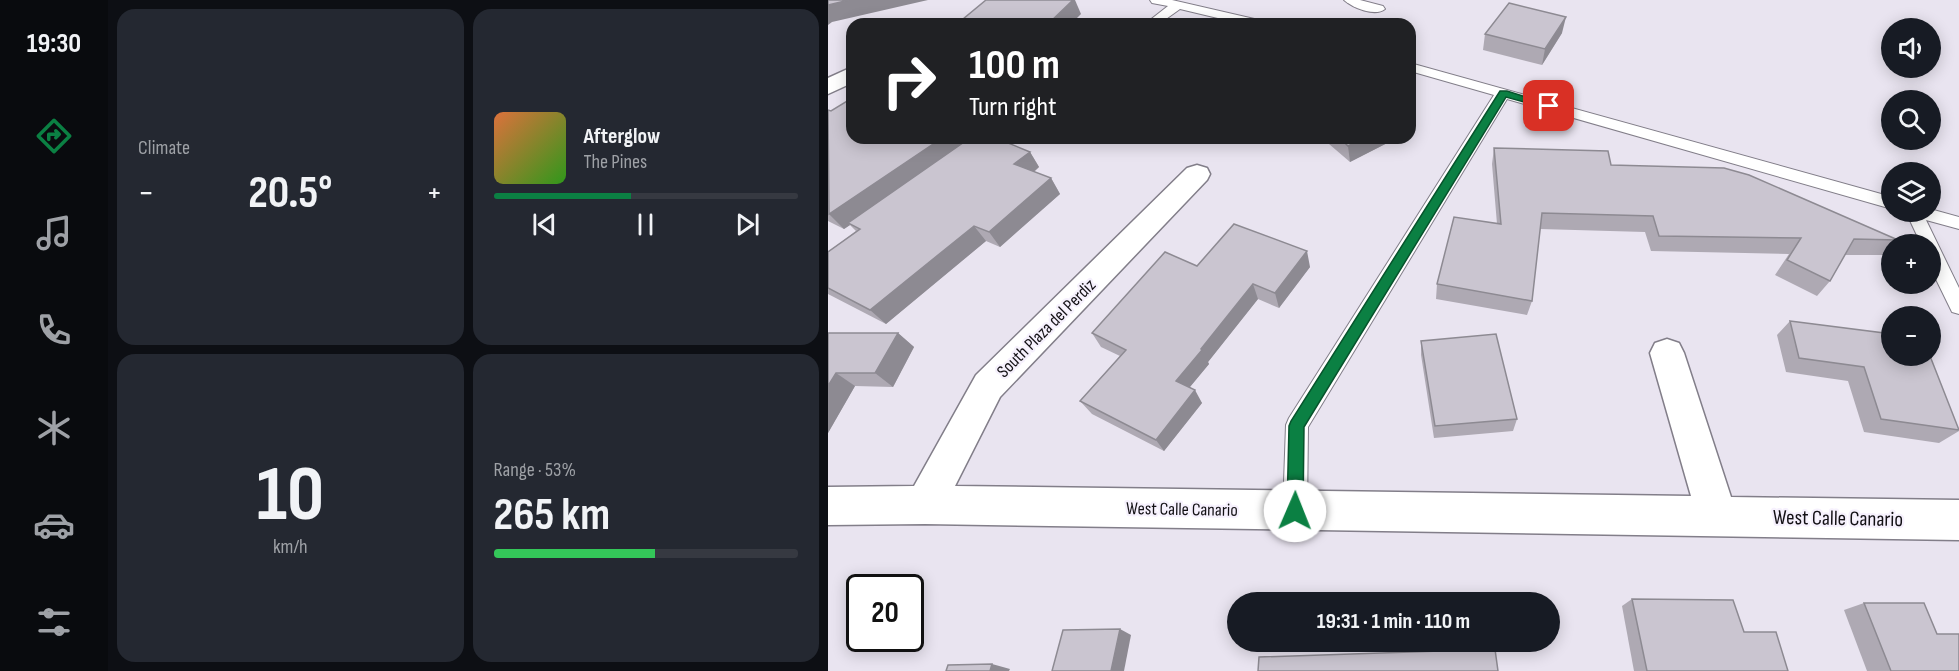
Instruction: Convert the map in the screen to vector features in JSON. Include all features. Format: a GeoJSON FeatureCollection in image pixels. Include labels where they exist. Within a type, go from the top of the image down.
{"type":"FeatureCollection","features":[{"type":"Feature","properties":{"kind":"street"},"geometry":{"type":"LineString","coordinates":[[828,87],[846,77]]}},
{"type":"Feature","properties":{"kind":"street","name":"South Plaza del Perdiz"},"geometry":{"type":"LineString","coordinates":[[925,505],[988,386],[1197,174]]}},
{"type":"Feature","properties":{"kind":"street"},"geometry":{"type":"LineString","coordinates":[[1667,353],[1717,516]]}},
{"type":"Feature","properties":{"kind":"street","name":"West Calle Canario"},"geometry":{"type":"LineString","coordinates":[[828,506],[925,505],[1959,520]]}},
{"type":"Feature","properties":{"kind":"lane"},"geometry":{"type":"LineString","coordinates":[[1156,0],[1231,18]]}},
{"type":"Feature","properties":{"kind":"lane"},"geometry":{"type":"LineString","coordinates":[[1350,0],[1365,7],[1379,9]]}},
{"type":"Feature","properties":{"kind":"lane"},"geometry":{"type":"LineString","coordinates":[[1159,18],[1176,6]]}},
{"type":"Feature","properties":{"kind":"lane"},"geometry":{"type":"LineString","coordinates":[[1416,69],[1881,201]]}},
{"type":"Feature","properties":{"kind":"lane"},"geometry":{"type":"LineString","coordinates":[[1295,511],[1297,426],[1503,93]]}},
{"type":"Feature","properties":{"kind":"lane"},"geometry":{"type":"LineString","coordinates":[[1941,218],[1959,223]]}},
{"type":"Feature","properties":{"kind":"lane"},"geometry":{"type":"LineString","coordinates":[[1941,269],[1959,307]]}},
{"type":"Feature","properties":{"kind":"building"},"geometry":{"type":"Polygon","coordinates":[[[828,0],[849,0],[828,5],[828,0]]]}},
{"type":"Feature","properties":{"kind":"building"},"geometry":{"type":"Polygon","coordinates":[[[986,0],[1073,0],[1054,18],[964,18],[986,0]]]}},
{"type":"Feature","properties":{"kind":"building"},"geometry":{"type":"Polygon","coordinates":[[[1509,3],[1566,17],[1545,49],[1485,34],[1509,3]]]}},
{"type":"Feature","properties":{"kind":"building"},"geometry":{"type":"Polygon","coordinates":[[[846,102],[846,144],[933,144],[829,214],[828,110],[831,111],[846,102]]]}},
{"type":"Feature","properties":{"kind":"building"},"geometry":{"type":"Polygon","coordinates":[[[961,144],[1011,144],[1030,152],[1014,164],[1051,178],[989,232],[974,226],[870,310],[828,288],[828,252],[860,229],[848,223],[961,144]]]}},
{"type":"Feature","properties":{"kind":"building"},"geometry":{"type":"Polygon","coordinates":[[[1494,148],[1608,151],[1611,165],[1724,168],[1749,175],[1884,234],[1881,234],[1881,240],[1854,239],[1830,281],[1787,260],[1801,238],[1659,236],[1653,216],[1542,213],[1532,301],[1437,284],[1454,217],[1501,224],[1494,148]]]}},
{"type":"Feature","properties":{"kind":"building"},"geometry":{"type":"Polygon","coordinates":[[[1234,224],[1307,251],[1275,293],[1253,284],[1201,349],[1176,381],[1195,390],[1156,440],[1080,401],[1126,350],[1092,333],[1165,252],[1197,266],[1234,224]]]}},
{"type":"Feature","properties":{"kind":"building"},"geometry":{"type":"Polygon","coordinates":[[[1790,321],[1881,333],[1881,366],[1934,366],[1959,430],[1881,419],[1864,367],[1799,358],[1790,321]]]}},
{"type":"Feature","properties":{"kind":"building"},"geometry":{"type":"Polygon","coordinates":[[[828,333],[898,333],[875,373],[836,373],[828,386],[828,333]]]}},
{"type":"Feature","properties":{"kind":"building"},"geometry":{"type":"Polygon","coordinates":[[[1496,334],[1517,419],[1435,426],[1421,341],[1496,334]]]}},
{"type":"Feature","properties":{"kind":"building"},"geometry":{"type":"Polygon","coordinates":[[[1632,599],[1733,600],[1744,632],[1776,632],[1788,671],[1647,671],[1632,599]]]}},
{"type":"Feature","properties":{"kind":"building"},"geometry":{"type":"Polygon","coordinates":[[[1864,603],[1924,603],[1937,634],[1959,634],[1959,671],[1891,671],[1864,603]]]}},
{"type":"Feature","properties":{"kind":"building"},"geometry":{"type":"Polygon","coordinates":[[[1120,629],[1111,671],[1052,671],[1063,630],[1120,629]]]}},
{"type":"Feature","properties":{"kind":"building"},"geometry":{"type":"Polygon","coordinates":[[[1410,652],[1495,652],[1498,671],[1258,671],[1259,657],[1410,652]]]}},
{"type":"Feature","properties":{"kind":"building"},"geometry":{"type":"Polygon","coordinates":[[[992,664],[990,671],[946,671],[948,665],[992,664]]]}},
{"type":"Feature","properties":{"kind":"route"},"geometry":{"type":"LineString","coordinates":[[1295,511],[1297,426],[1503,93],[1549,106]]}}]}
